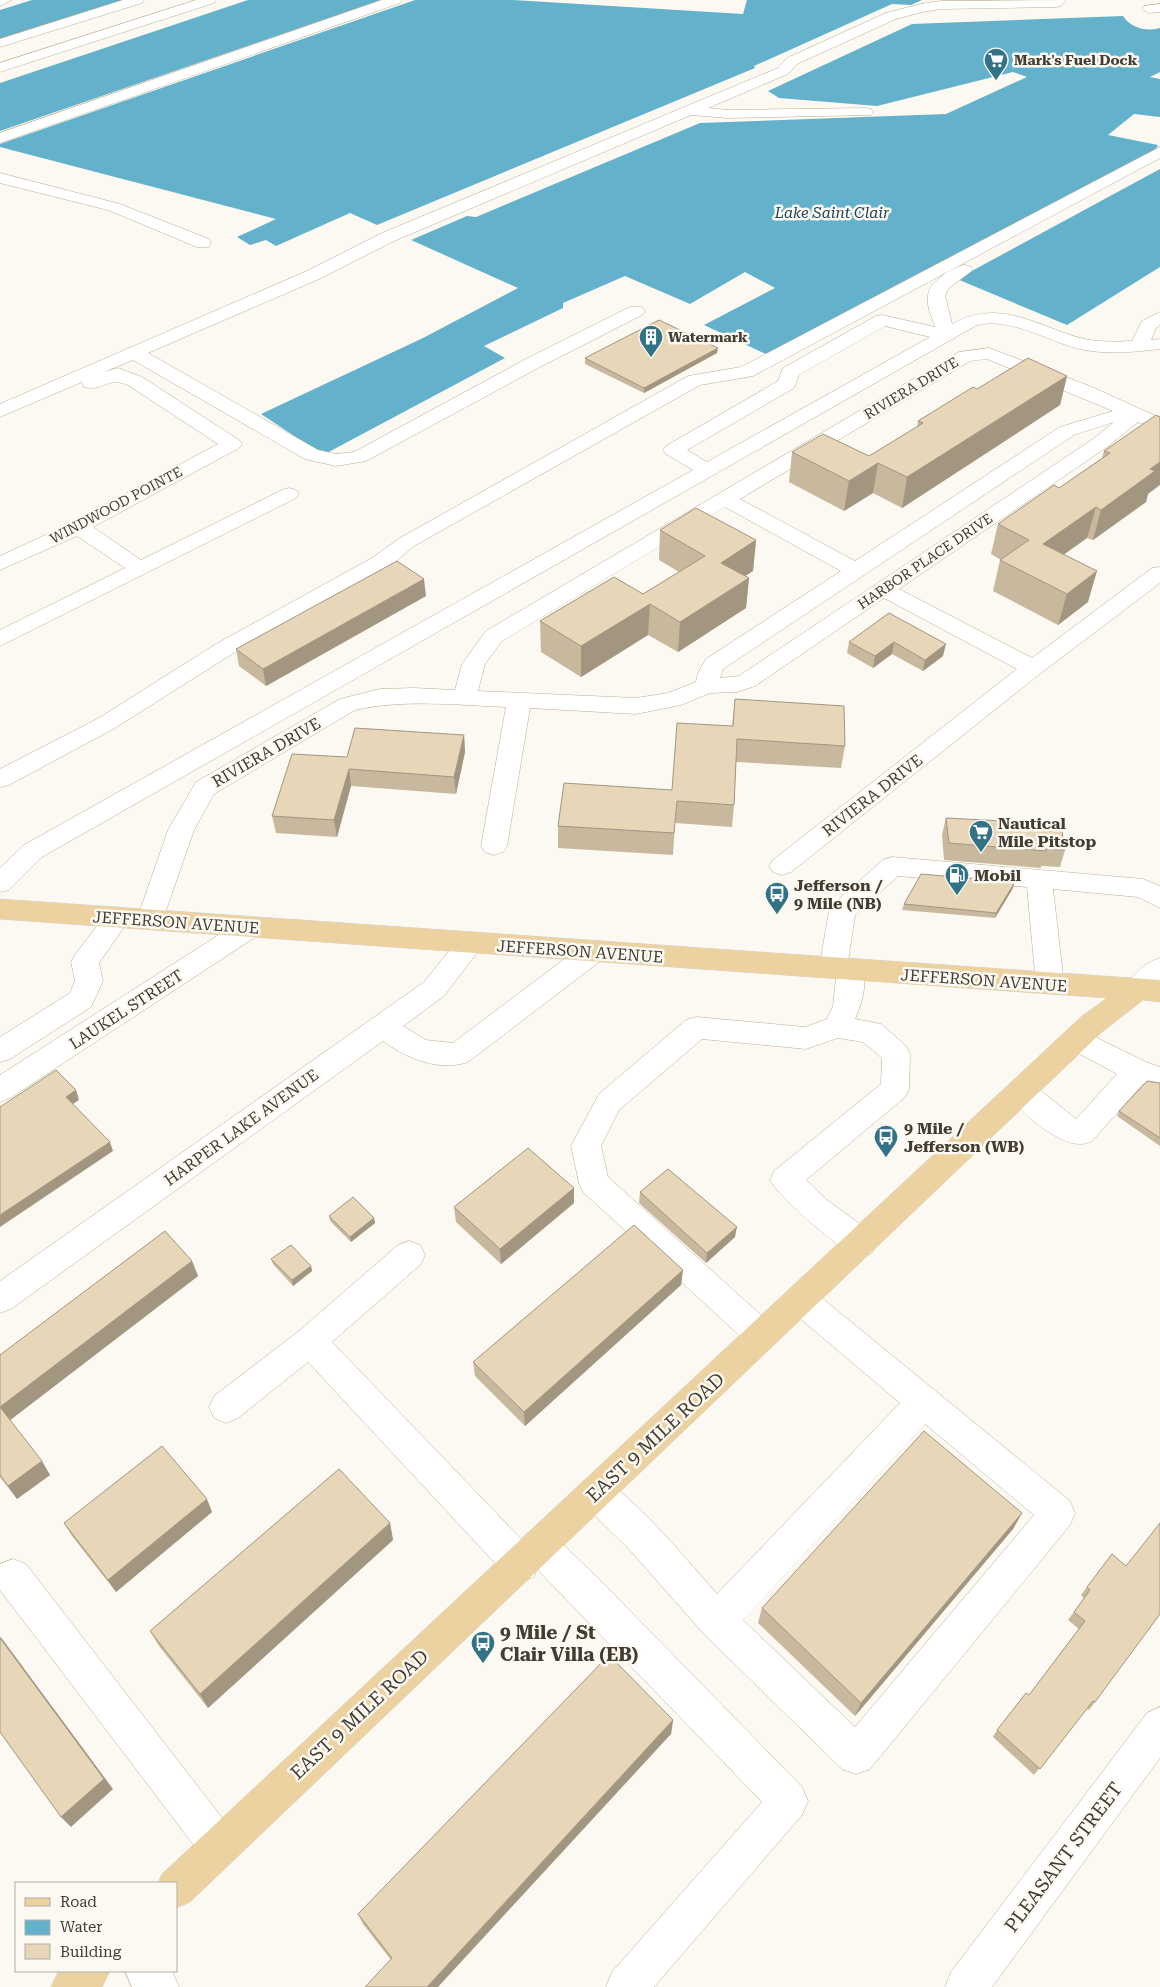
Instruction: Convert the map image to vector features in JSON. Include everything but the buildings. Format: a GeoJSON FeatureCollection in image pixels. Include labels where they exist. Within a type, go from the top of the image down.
{"type":"FeatureCollection","features":[{"type":"Feature","properties":{"kind":"main road","name":"JEFFERSON AVENUE"},"geometry":{"type":"LineString","coordinates":[[0,909],[1148,991]]}},
{"type":"Feature","properties":{"kind":"main road","name":"EAST 9 MILE ROAD"},"geometry":{"type":"LineString","coordinates":[[178,1886],[1077,1039],[1148,991]]}},
{"type":"Feature","properties":{"kind":"main road"},"geometry":{"type":"LineString","coordinates":[[72,1987],[88,1972]]}},
{"type":"Feature","properties":{"kind":"street"},"geometry":{"type":"LineString","coordinates":[[0,2],[5,0]]}},
{"type":"Feature","properties":{"kind":"street"},"geometry":{"type":"LineString","coordinates":[[0,43],[137,0]]}},
{"type":"Feature","properties":{"kind":"street"},"geometry":{"type":"LineString","coordinates":[[0,68],[210,0]]}},
{"type":"Feature","properties":{"kind":"street"},"geometry":{"type":"LineString","coordinates":[[0,138],[395,0]]}},
{"type":"Feature","properties":{"kind":"street"},"geometry":{"type":"LineString","coordinates":[[0,411],[135,354],[313,275],[388,237],[783,71],[792,61],[891,16],[920,8],[950,3],[1056,3],[1059,0]]}},
{"type":"Feature","properties":{"kind":"street"},"geometry":{"type":"LineString","coordinates":[[1155,6],[1160,1]]}},
{"type":"Feature","properties":{"kind":"street"},"geometry":{"type":"LineString","coordinates":[[690,111],[728,114],[866,112]]}},
{"type":"Feature","properties":{"kind":"street"},"geometry":{"type":"LineString","coordinates":[[0,779],[107,723],[224,649],[380,563],[407,542],[695,380],[746,372],[1160,152]]}},
{"type":"Feature","properties":{"kind":"street"},"geometry":{"type":"LineString","coordinates":[[0,178],[114,207],[203,243]]}},
{"type":"Feature","properties":{"kind":"street"},"geometry":{"type":"LineString","coordinates":[[947,335],[935,296],[941,283],[1006,247],[1009,232]]}},
{"type":"Feature","properties":{"kind":"street"},"geometry":{"type":"LineString","coordinates":[[135,354],[312,455],[336,460],[359,457],[533,363],[636,311]]}},
{"type":"Feature","properties":{"kind":"street"},"geometry":{"type":"LineString","coordinates":[[0,883],[33,851],[970,321],[981,317],[1017,322],[1078,343],[1118,348],[1160,344]]}},
{"type":"Feature","properties":{"kind":"street"},"geometry":{"type":"LineString","coordinates":[[1139,346],[1148,325],[1160,317]]}},
{"type":"Feature","properties":{"kind":"street"},"geometry":{"type":"LineString","coordinates":[[707,470],[673,450],[787,384],[790,372],[882,320],[947,335]]}},
{"type":"Feature","properties":{"kind":"street"},"geometry":{"type":"LineString","coordinates":[[154,364],[166,340]]}},
{"type":"Feature","properties":{"kind":"street","name":"RIVIERA DRIVE"},"geometry":{"type":"LineString","coordinates":[[466,698],[467,676],[480,653],[494,636],[965,356],[975,353],[989,353],[998,356],[1085,391],[1160,425]]}},
{"type":"Feature","properties":{"kind":"street","name":"WINDWOOD POINTE"},"geometry":{"type":"LineString","coordinates":[[0,421],[103,378],[118,374],[135,382],[232,444],[78,527],[0,564]]}},
{"type":"Feature","properties":{"kind":"street"},"geometry":{"type":"LineString","coordinates":[[707,686],[709,673],[714,664],[1066,432],[1110,417],[1160,411]]}},
{"type":"Feature","properties":{"kind":"street","name":"HARBOR PLACE DRIVE"},"geometry":{"type":"LineString","coordinates":[[707,686],[737,685],[748,681],[1100,442],[1135,414]]}},
{"type":"Feature","properties":{"kind":"street"},"geometry":{"type":"LineString","coordinates":[[0,639],[289,494]]}},
{"type":"Feature","properties":{"kind":"street"},"geometry":{"type":"LineString","coordinates":[[725,499],[857,571]]}},
{"type":"Feature","properties":{"kind":"street"},"geometry":{"type":"LineString","coordinates":[[78,527],[140,569]]}},
{"type":"Feature","properties":{"kind":"street","name":"RIVIERA DRIVE"},"geometry":{"type":"LineString","coordinates":[[782,866],[1033,668],[1160,573]]}},
{"type":"Feature","properties":{"kind":"street"},"geometry":{"type":"LineString","coordinates":[[883,589],[1033,668]]}},
{"type":"Feature","properties":{"kind":"street","name":"RIVIERA DRIVE"},"geometry":{"type":"LineString","coordinates":[[150,920],[181,830],[205,788],[348,704],[380,697],[414,695],[519,702],[636,706],[673,700],[707,686]]}},
{"type":"Feature","properties":{"kind":"street"},"geometry":{"type":"LineString","coordinates":[[494,846],[519,702]]}},
{"type":"Feature","properties":{"kind":"street"},"geometry":{"type":"LineString","coordinates":[[836,1027],[847,1006],[842,970],[842,911],[892,866],[1143,888],[1160,898]]}},
{"type":"Feature","properties":{"kind":"street"},"geometry":{"type":"LineString","coordinates":[[1039,879],[1050,984]]}},
{"type":"Feature","properties":{"kind":"street"},"geometry":{"type":"LineString","coordinates":[[0,1051],[81,1000],[89,981],[85,962],[118,918]]}},
{"type":"Feature","properties":{"kind":"street","name":"LAUKEL STREET"},"geometry":{"type":"LineString","coordinates":[[0,1090],[251,927]]}},
{"type":"Feature","properties":{"kind":"street","name":"HARPER LAKE AVENUE"},"geometry":{"type":"LineString","coordinates":[[0,1298],[434,989],[470,944]]}},
{"type":"Feature","properties":{"kind":"street"},"geometry":{"type":"LineString","coordinates":[[383,1025],[406,1045],[435,1054],[458,1054],[593,952]]}},
{"type":"Feature","properties":{"kind":"street"},"geometry":{"type":"LineString","coordinates":[[1148,991],[1160,968]]}},
{"type":"Feature","properties":{"kind":"street"},"geometry":{"type":"LineString","coordinates":[[762,1336],[594,1183],[586,1146],[610,1102],[696,1028],[806,1038],[836,1027],[871,1032],[896,1054],[895,1090],[786,1180],[816,1209],[861,1243]]}},
{"type":"Feature","properties":{"kind":"street"},"geometry":{"type":"LineString","coordinates":[[1021,1091],[1061,1124],[1073,1132],[1082,1132],[1149,1074],[1077,1039]]}},
{"type":"Feature","properties":{"kind":"street"},"geometry":{"type":"LineString","coordinates":[[226,1407],[310,1341],[409,1255]]}},
{"type":"Feature","properties":{"kind":"street"},"geometry":{"type":"LineString","coordinates":[[596,1493],[640,1536],[717,1621],[856,1756],[1058,1514],[801,1300]]}},
{"type":"Feature","properties":{"kind":"street"},"geometry":{"type":"LineString","coordinates":[[310,1341],[530,1555],[585,1591],[788,1801],[627,1987]]}},
{"type":"Feature","properties":{"kind":"street"},"geometry":{"type":"LineString","coordinates":[[717,1621],[923,1402]]}},
{"type":"Feature","properties":{"kind":"street"},"geometry":{"type":"LineString","coordinates":[[13,1577],[219,1846]]}},
{"type":"Feature","properties":{"kind":"street","name":"PLEASANT STREET"},"geometry":{"type":"LineString","coordinates":[[966,1987],[1160,1726]]}},
{"type":"Feature","properties":{"kind":"street"},"geometry":{"type":"LineString","coordinates":[[147,1972],[158,1987]]}},
{"type":"Feature","properties":{"kind":"water"},"geometry":{"type":"Polygon","coordinates":[[[32,0],[127,0],[0,40],[0,10],[32,0]]]}},
{"type":"Feature","properties":{"kind":"water"},"geometry":{"type":"Polygon","coordinates":[[[248,0],[381,0],[0,131],[0,83],[248,0]]]}},
{"type":"Feature","properties":{"kind":"water"},"geometry":{"type":"Polygon","coordinates":[[[415,0],[513,0],[743,14],[747,0],[922,0],[911,5],[892,4],[754,66],[755,68],[377,225],[350,213],[276,246],[266,240],[250,245],[237,237],[276,219],[0,147],[0,144],[415,0]]]}},
{"type":"Feature","properties":{"kind":"water","name":"Lake Saint Clair"},"geometry":{"type":"Polygon","coordinates":[[[1123,16],[1130,24],[1139,28],[1149,30],[1160,28],[1160,72],[1150,77],[1160,79],[1160,117],[1134,114],[1108,135],[1158,145],[1155,150],[768,355],[704,325],[775,288],[745,272],[690,304],[625,276],[563,303],[563,308],[484,346],[505,358],[323,455],[261,414],[423,338],[518,288],[411,240],[467,216],[476,217],[700,123],[946,114],[1027,77],[1013,72],[877,106],[779,98],[768,91],[912,24],[1123,16]]]}},
{"type":"Feature","properties":{"kind":"water"},"geometry":{"type":"Polygon","coordinates":[[[1160,169],[1160,267],[1067,325],[957,279],[1160,169]]]}},
{"type":"Feature","properties":{"kind":"place","name":"Mark's Fuel Dock"},"geometry":{"type":"Point","coordinates":[996,81]}},
{"type":"Feature","properties":{"kind":"place","name":"Watermark"},"geometry":{"type":"Point","coordinates":[651,358]}},
{"type":"Feature","properties":{"kind":"place","name":"Nautical Mile Pitstop"},"geometry":{"type":"Point","coordinates":[981,853]}},
{"type":"Feature","properties":{"kind":"place","name":"Mobil"},"geometry":{"type":"Point","coordinates":[957,896]}},
{"type":"Feature","properties":{"kind":"place","name":"Jefferson / 9 Mile (NB)"},"geometry":{"type":"Point","coordinates":[777,915]}},
{"type":"Feature","properties":{"kind":"place","name":"9 Mile / Jefferson (WB)"},"geometry":{"type":"Point","coordinates":[886,1158]}},
{"type":"Feature","properties":{"kind":"place","name":"9 Mile / St Clair Villa (EB)"},"geometry":{"type":"Point","coordinates":[483,1664]}}]}
